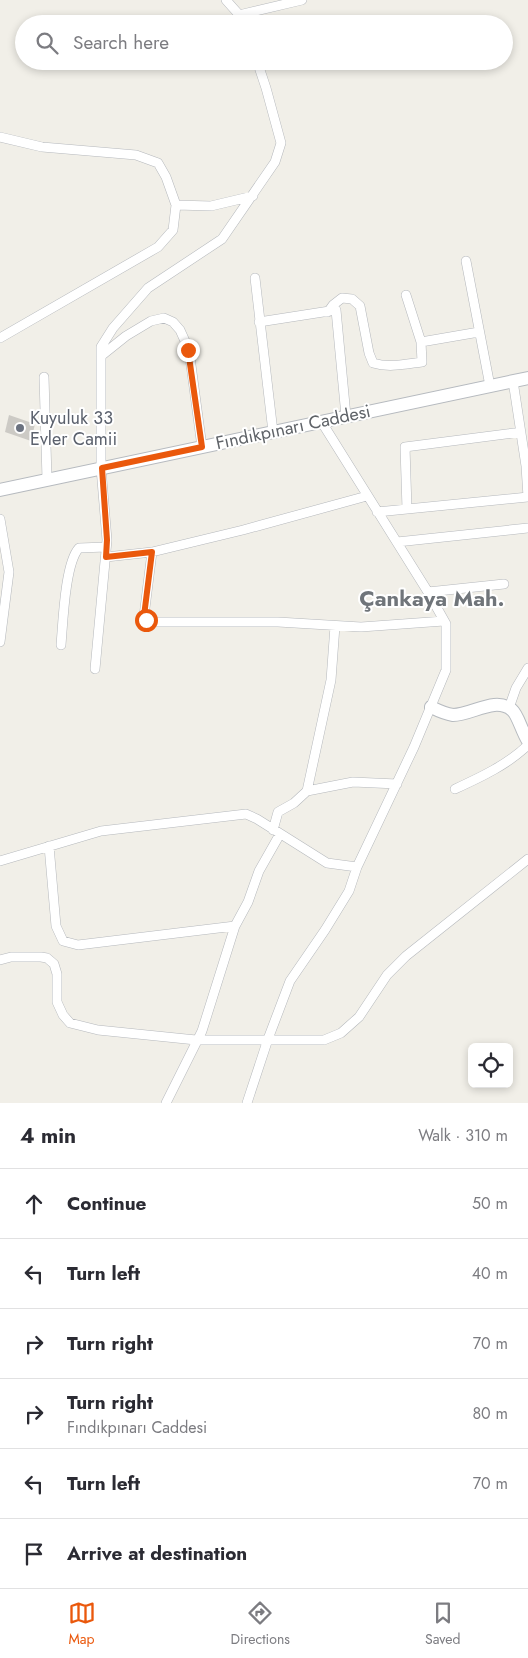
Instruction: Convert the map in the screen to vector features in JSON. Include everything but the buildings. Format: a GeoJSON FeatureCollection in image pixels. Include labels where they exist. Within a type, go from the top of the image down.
{"type":"FeatureCollection","features":[{"type":"Feature","properties":{"kind":"main road","name":"Fındıkpınarı Caddesi"},"geometry":{"type":"LineString","coordinates":[[0,490],[528,378]]}},
{"type":"Feature","properties":{"kind":"main road"},"geometry":{"type":"LineString","coordinates":[[431,708],[452,715],[486,706],[504,705],[514,712],[522,733],[528,740]]}},
{"type":"Feature","properties":{"kind":"street"},"geometry":{"type":"LineString","coordinates":[[226,0],[239,15],[302,0]]}},
{"type":"Feature","properties":{"kind":"street"},"geometry":{"type":"LineString","coordinates":[[95,669],[106,557],[102,468],[101,347],[113,328],[148,288],[222,239],[276,162],[281,143],[260,70]]}},
{"type":"Feature","properties":{"kind":"street"},"geometry":{"type":"LineString","coordinates":[[0,137],[42,147],[136,155],[158,163],[166,177],[176,205],[173,230],[158,247],[0,338]]}},
{"type":"Feature","properties":{"kind":"street"},"geometry":{"type":"LineString","coordinates":[[176,205],[211,206],[253,196]]}},
{"type":"Feature","properties":{"kind":"street"},"geometry":{"type":"LineString","coordinates":[[466,261],[490,386]]}},
{"type":"Feature","properties":{"kind":"street"},"geometry":{"type":"LineString","coordinates":[[255,278],[273,432]]}},
{"type":"Feature","properties":{"kind":"street"},"geometry":{"type":"LineString","coordinates":[[328,312],[342,298],[352,299],[360,306],[369,353],[373,363],[395,365],[422,362],[421,342],[406,295]]}},
{"type":"Feature","properties":{"kind":"street"},"geometry":{"type":"LineString","coordinates":[[259,322],[336,310],[346,416]]}},
{"type":"Feature","properties":{"kind":"street"},"geometry":{"type":"LineString","coordinates":[[101,356],[126,336],[151,321],[164,318],[173,322],[180,330],[188,350],[202,447]]}},
{"type":"Feature","properties":{"kind":"street"},"geometry":{"type":"LineString","coordinates":[[421,342],[479,332]]}},
{"type":"Feature","properties":{"kind":"street"},"geometry":{"type":"LineString","coordinates":[[44,377],[47,479]]}},
{"type":"Feature","properties":{"kind":"street"},"geometry":{"type":"LineString","coordinates":[[377,512],[528,497],[527,465],[521,432],[523,418],[513,381]]}},
{"type":"Feature","properties":{"kind":"street"},"geometry":{"type":"LineString","coordinates":[[247,1103],[290,981],[349,891],[357,867],[414,747],[446,670],[446,624],[428,592],[321,422]]}},
{"type":"Feature","properties":{"kind":"street"},"geometry":{"type":"LineString","coordinates":[[407,509],[405,447],[521,432]]}},
{"type":"Feature","properties":{"kind":"street"},"geometry":{"type":"LineString","coordinates":[[106,557],[152,552],[243,530],[367,496]]}},
{"type":"Feature","properties":{"kind":"street"},"geometry":{"type":"LineString","coordinates":[[0,518],[9,572],[0,642]]}},
{"type":"Feature","properties":{"kind":"street"},"geometry":{"type":"LineString","coordinates":[[397,542],[528,528]]}},
{"type":"Feature","properties":{"kind":"street"},"geometry":{"type":"LineString","coordinates":[[61,645],[70,566],[75,553],[79,548],[106,547]]}},
{"type":"Feature","properties":{"kind":"street"},"geometry":{"type":"LineString","coordinates":[[152,552],[144,616],[146,620],[151,622],[278,622],[361,627],[444,621]]}},
{"type":"Feature","properties":{"kind":"street"},"geometry":{"type":"LineString","coordinates":[[428,592],[504,584]]}},
{"type":"Feature","properties":{"kind":"street"},"geometry":{"type":"LineString","coordinates":[[307,791],[331,680],[335,626]]}},
{"type":"Feature","properties":{"kind":"street"},"geometry":{"type":"LineString","coordinates":[[509,708],[516,688],[528,668]]}},
{"type":"Feature","properties":{"kind":"street"},"geometry":{"type":"LineString","coordinates":[[455,789],[484,776],[518,754],[528,745]]}},
{"type":"Feature","properties":{"kind":"street"},"geometry":{"type":"LineString","coordinates":[[166,1103],[202,1031],[235,926],[248,902],[276,832],[278,812],[294,803],[307,791],[353,782],[397,784]]}},
{"type":"Feature","properties":{"kind":"street"},"geometry":{"type":"LineString","coordinates":[[0,861],[101,831],[246,814],[257,818],[276,832],[327,863],[357,867]]}},
{"type":"Feature","properties":{"kind":"street"},"geometry":{"type":"LineString","coordinates":[[49,846],[56,926],[63,940],[78,945],[235,926]]}},
{"type":"Feature","properties":{"kind":"street"},"geometry":{"type":"LineString","coordinates":[[0,960],[11,957],[41,956],[47,958],[54,964],[57,974],[58,1002],[63,1015],[70,1023],[98,1030],[196,1040],[324,1040],[341,1034],[359,1017],[386,975],[406,956],[528,859]]}},
{"type":"Feature","properties":{"kind":"place","name":"Kuyuluk 33 Evler Camii"},"geometry":{"type":"Point","coordinates":[20,428]}},
{"type":"Feature","properties":{"kind":"district","name":"Çankaya Mah."},"geometry":{"type":"Point","coordinates":[432,598]}},
{"type":"Feature","properties":{"kind":"route"},"geometry":{"type":"LineString","coordinates":[[146,620],[144,616],[152,552],[106,557],[107,540],[102,468],[202,447],[188,350]]}}]}
